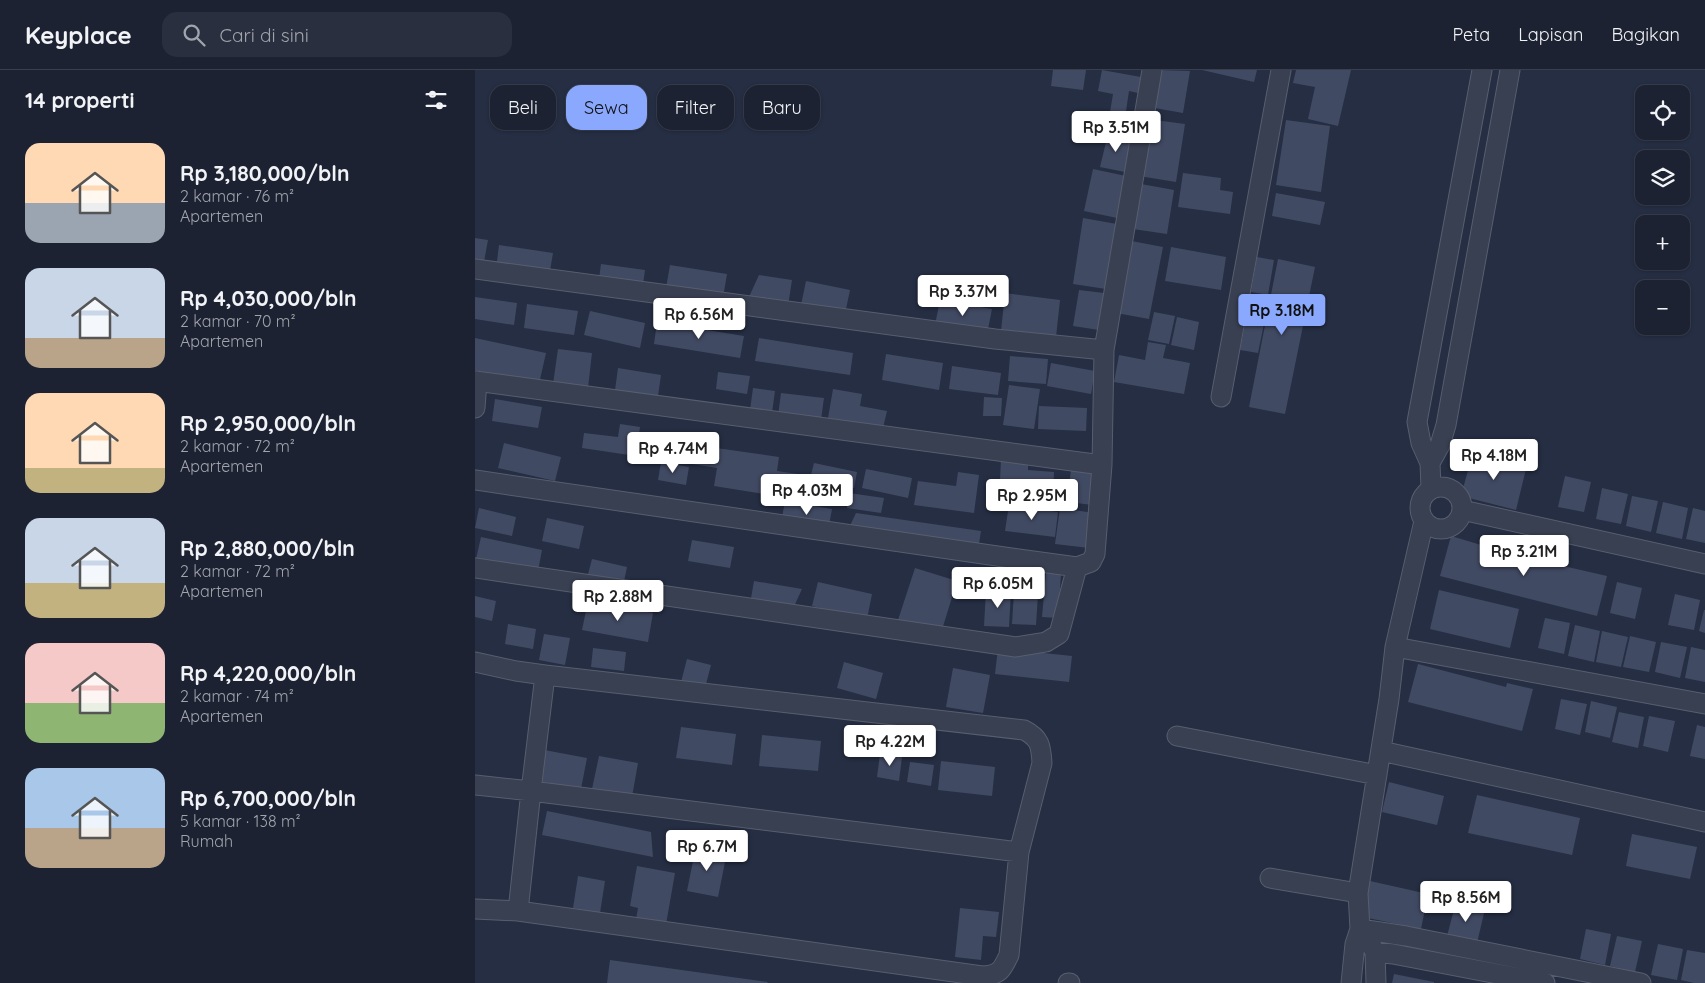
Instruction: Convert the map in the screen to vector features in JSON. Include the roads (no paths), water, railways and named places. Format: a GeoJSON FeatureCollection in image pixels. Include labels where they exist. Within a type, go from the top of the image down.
{"type":"FeatureCollection","features":[{"type":"Feature","properties":{"kind":"street"},"geometry":{"type":"LineString","coordinates":[[475,480],[1077,567],[1091,562],[1095,554],[1102,465],[1105,350],[1152,70]]}},
{"type":"Feature","properties":{"kind":"street"},"geometry":{"type":"LineString","coordinates":[[1221,397],[1281,70]]}},
{"type":"Feature","properties":{"kind":"street"},"geometry":{"type":"LineString","coordinates":[[1431,488],[1430,463],[1421,443],[1417,422],[1482,70]]}},
{"type":"Feature","properties":{"kind":"street"},"geometry":{"type":"LineString","coordinates":[[1430,463],[1440,445],[1446,426],[1509,70]]}},
{"type":"Feature","properties":{"kind":"street"},"geometry":{"type":"LineString","coordinates":[[475,269],[986,338],[1105,350]]}},
{"type":"Feature","properties":{"kind":"street"},"geometry":{"type":"LineString","coordinates":[[475,408],[476,381],[1102,465]]}},
{"type":"Feature","properties":{"kind":"street"},"geometry":{"type":"LineString","coordinates":[[1443,487],[1451,489],[1458,495],[1461,502],[1460,518],[1447,529],[1430,527],[1420,514],[1419,506],[1422,498],[1431,488],[1443,487]]}},
{"type":"Feature","properties":{"kind":"street"},"geometry":{"type":"LineString","coordinates":[[1462,510],[1705,564]]}},
{"type":"Feature","properties":{"kind":"street"},"geometry":{"type":"LineString","coordinates":[[1351,983],[1355,944],[1359,929],[1358,892],[1389,699],[1395,647],[1424,521]]}},
{"type":"Feature","properties":{"kind":"street"},"geometry":{"type":"LineString","coordinates":[[475,568],[1016,647],[1046,642],[1059,634],[1077,567]]}},
{"type":"Feature","properties":{"kind":"street"},"geometry":{"type":"LineString","coordinates":[[1395,647],[1705,704]]}},
{"type":"Feature","properties":{"kind":"street"},"geometry":{"type":"LineString","coordinates":[[475,662],[515,671],[545,675],[1024,730],[1035,736],[1041,749],[1042,763],[1019,852],[1009,955],[1002,970],[992,975],[982,976],[518,911],[475,909]]}},
{"type":"Feature","properties":{"kind":"street"},"geometry":{"type":"LineString","coordinates":[[518,911],[545,675]]}},
{"type":"Feature","properties":{"kind":"street"},"geometry":{"type":"LineString","coordinates":[[1177,736],[1377,775]]}},
{"type":"Feature","properties":{"kind":"street"},"geometry":{"type":"LineString","coordinates":[[1381,751],[1705,822]]}},
{"type":"Feature","properties":{"kind":"street"},"geometry":{"type":"LineString","coordinates":[[475,785],[1019,852]]}},
{"type":"Feature","properties":{"kind":"street"},"geometry":{"type":"LineString","coordinates":[[1270,878],[1358,892]]}},
{"type":"Feature","properties":{"kind":"street"},"geometry":{"type":"LineString","coordinates":[[1359,929],[1375,952],[1376,983]]}},
{"type":"Feature","properties":{"kind":"street"},"geometry":{"type":"LineString","coordinates":[[1359,929],[1406,936],[1641,983]]}},
{"type":"Feature","properties":{"kind":"street"},"geometry":{"type":"LineString","coordinates":[[1375,952],[1545,983]]}}]}
